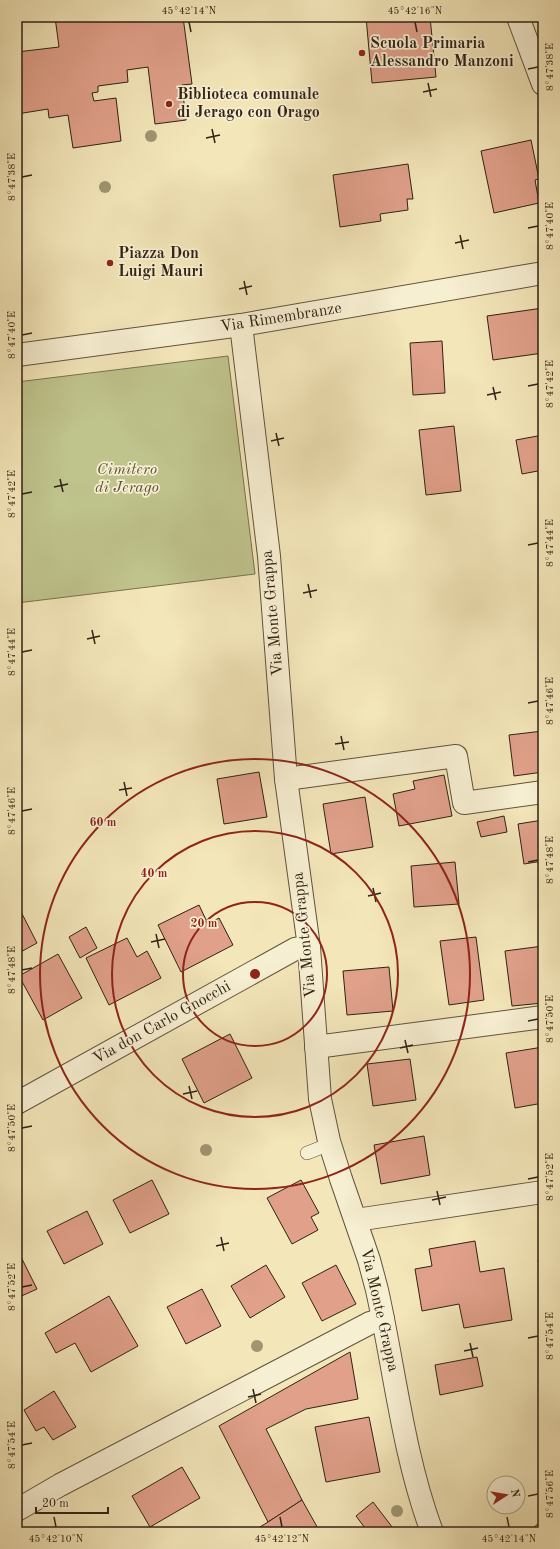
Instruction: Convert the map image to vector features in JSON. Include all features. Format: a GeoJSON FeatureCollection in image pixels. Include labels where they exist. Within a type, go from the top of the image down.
{"type":"FeatureCollection","features":[{"type":"Feature","properties":{"kind":"street"},"geometry":{"type":"LineString","coordinates":[[518,17],[538,58],[543,84]]}},
{"type":"Feature","properties":{"kind":"street","name":"Via Rimembranze"},"geometry":{"type":"LineString","coordinates":[[17,355],[241,325],[543,273]]}},
{"type":"Feature","properties":{"kind":"street","name":"Via Monte Grappa"},"geometry":{"type":"LineString","coordinates":[[241,325],[269,556],[286,779],[309,947],[320,1099],[330,1144],[369,1260],[384,1319],[413,1473],[422,1506],[432,1532]]}},
{"type":"Feature","properties":{"kind":"street"},"geometry":{"type":"LineString","coordinates":[[286,779],[456,756],[464,803],[543,792]]}},
{"type":"Feature","properties":{"kind":"street","name":"Via don Carlo Gnocchi"},"geometry":{"type":"LineString","coordinates":[[17,1103],[295,949],[309,947]]}},
{"type":"Feature","properties":{"kind":"street"},"geometry":{"type":"LineString","coordinates":[[316,1047],[543,1017]]}},
{"type":"Feature","properties":{"kind":"street"},"geometry":{"type":"LineString","coordinates":[[356,1220],[543,1192]]}},
{"type":"Feature","properties":{"kind":"street"},"geometry":{"type":"LineString","coordinates":[[17,1510],[60,1485],[370,1323],[384,1319]]}},
{"type":"Feature","properties":{"kind":"lane"},"geometry":{"type":"LineString","coordinates":[[307,1153],[330,1144]]}},
{"type":"Feature","properties":{"kind":"green space","name":"Cimitero di Jerago"},"geometry":{"type":"Polygon","coordinates":[[[228,356],[255,574],[17,603],[17,382],[228,356]]]}},
{"type":"Feature","properties":{"kind":"building"},"geometry":{"type":"Polygon","coordinates":[[[55,17],[183,17],[192,84],[182,85],[186,120],[155,124],[148,67],[127,70],[128,82],[98,86],[98,92],[92,93],[94,101],[116,98],[121,141],[73,148],[68,115],[49,118],[48,109],[17,114],[17,52],[59,47],[55,17]]]}},
{"type":"Feature","properties":{"kind":"building"},"geometry":{"type":"Polygon","coordinates":[[[366,17],[430,17],[436,77],[372,83],[366,17]]]}},
{"type":"Feature","properties":{"kind":"building"},"geometry":{"type":"Polygon","coordinates":[[[531,140],[539,179],[535,180],[539,203],[494,213],[481,151],[531,140]]]}},
{"type":"Feature","properties":{"kind":"building"},"geometry":{"type":"Polygon","coordinates":[[[408,164],[413,199],[407,199],[408,210],[380,214],[381,221],[340,227],[333,175],[408,164]]]}},
{"type":"Feature","properties":{"kind":"building"},"geometry":{"type":"Polygon","coordinates":[[[543,308],[543,353],[493,360],[487,316],[543,308]]]}},
{"type":"Feature","properties":{"kind":"building"},"geometry":{"type":"Polygon","coordinates":[[[442,341],[445,393],[413,395],[410,343],[442,341]]]}},
{"type":"Feature","properties":{"kind":"building"},"geometry":{"type":"Polygon","coordinates":[[[454,426],[461,491],[426,495],[419,430],[454,426]]]}},
{"type":"Feature","properties":{"kind":"building"},"geometry":{"type":"Polygon","coordinates":[[[543,435],[543,470],[522,474],[516,440],[543,435]]]}},
{"type":"Feature","properties":{"kind":"building"},"geometry":{"type":"Polygon","coordinates":[[[543,731],[543,772],[514,776],[509,735],[543,731]]]}},
{"type":"Feature","properties":{"kind":"building"},"geometry":{"type":"Polygon","coordinates":[[[259,772],[267,817],[224,824],[217,779],[259,772]]]}},
{"type":"Feature","properties":{"kind":"building"},"geometry":{"type":"Polygon","coordinates":[[[444,775],[452,816],[399,826],[393,794],[415,789],[413,781],[444,775]]]}},
{"type":"Feature","properties":{"kind":"building"},"geometry":{"type":"Polygon","coordinates":[[[365,797],[373,847],[331,854],[323,804],[365,797]]]}},
{"type":"Feature","properties":{"kind":"building"},"geometry":{"type":"Polygon","coordinates":[[[504,816],[507,832],[481,837],[477,822],[504,816]]]}},
{"type":"Feature","properties":{"kind":"building"},"geometry":{"type":"Polygon","coordinates":[[[543,820],[543,861],[524,864],[518,824],[543,820]]]}},
{"type":"Feature","properties":{"kind":"building"},"geometry":{"type":"Polygon","coordinates":[[[455,862],[459,904],[414,907],[411,866],[455,862]]]}},
{"type":"Feature","properties":{"kind":"building"},"geometry":{"type":"Polygon","coordinates":[[[17,904],[37,943],[17,954],[17,904]]]}},
{"type":"Feature","properties":{"kind":"building"},"geometry":{"type":"Polygon","coordinates":[[[199,905],[208,924],[219,918],[233,945],[181,972],[158,925],[199,905]]]}},
{"type":"Feature","properties":{"kind":"building"},"geometry":{"type":"Polygon","coordinates":[[[86,927],[97,948],[80,958],[69,937],[86,927]]]}},
{"type":"Feature","properties":{"kind":"building"},"geometry":{"type":"Polygon","coordinates":[[[476,937],[484,1000],[449,1005],[440,941],[476,937]]]}},
{"type":"Feature","properties":{"kind":"building"},"geometry":{"type":"Polygon","coordinates":[[[127,938],[137,957],[147,951],[161,978],[109,1005],[86,958],[127,938]]]}},
{"type":"Feature","properties":{"kind":"building"},"geometry":{"type":"Polygon","coordinates":[[[543,946],[543,1003],[512,1006],[505,951],[543,946]]]}},
{"type":"Feature","properties":{"kind":"building"},"geometry":{"type":"Polygon","coordinates":[[[58,954],[82,998],[43,1020],[19,976],[58,954]]]}},
{"type":"Feature","properties":{"kind":"building"},"geometry":{"type":"Polygon","coordinates":[[[389,967],[393,1011],[347,1015],[343,971],[389,967]]]}},
{"type":"Feature","properties":{"kind":"building"},"geometry":{"type":"Polygon","coordinates":[[[230,1034],[252,1078],[204,1103],[182,1059],[230,1034]]]}},
{"type":"Feature","properties":{"kind":"building"},"geometry":{"type":"Polygon","coordinates":[[[543,1047],[543,1103],[515,1108],[506,1053],[543,1047]]]}},
{"type":"Feature","properties":{"kind":"building"},"geometry":{"type":"Polygon","coordinates":[[[410,1059],[416,1100],[373,1106],[367,1064],[410,1059]]]}},
{"type":"Feature","properties":{"kind":"building"},"geometry":{"type":"Polygon","coordinates":[[[424,1136],[430,1175],[381,1184],[374,1145],[424,1136]]]}},
{"type":"Feature","properties":{"kind":"building"},"geometry":{"type":"Polygon","coordinates":[[[152,1180],[169,1214],[130,1233],[113,1200],[152,1180]]]}},
{"type":"Feature","properties":{"kind":"building"},"geometry":{"type":"Polygon","coordinates":[[[301,1180],[319,1213],[311,1217],[318,1230],[292,1244],[267,1198],[301,1180]]]}},
{"type":"Feature","properties":{"kind":"building"},"geometry":{"type":"Polygon","coordinates":[[[87,1211],[103,1244],[64,1264],[47,1231],[87,1211]]]}},
{"type":"Feature","properties":{"kind":"building"},"geometry":{"type":"Polygon","coordinates":[[[475,1241],[480,1272],[504,1268],[512,1320],[464,1328],[459,1304],[422,1311],[415,1269],[432,1266],[429,1249],[475,1241]]]}},
{"type":"Feature","properties":{"kind":"building"},"geometry":{"type":"Polygon","coordinates":[[[20,1255],[37,1289],[17,1298],[17,1257],[20,1255]]]}},
{"type":"Feature","properties":{"kind":"building"},"geometry":{"type":"Polygon","coordinates":[[[543,1259],[543,1289],[538,1260],[543,1259]]]}},
{"type":"Feature","properties":{"kind":"building"},"geometry":{"type":"Polygon","coordinates":[[[266,1265],[285,1297],[250,1318],[231,1286],[266,1265]]]}},
{"type":"Feature","properties":{"kind":"building"},"geometry":{"type":"Polygon","coordinates":[[[336,1265],[356,1304],[322,1321],[302,1283],[336,1265]]]}},
{"type":"Feature","properties":{"kind":"building"},"geometry":{"type":"Polygon","coordinates":[[[202,1289],[221,1326],[186,1344],[167,1307],[202,1289]]]}},
{"type":"Feature","properties":{"kind":"building"},"geometry":{"type":"Polygon","coordinates":[[[109,1296],[138,1346],[91,1372],[75,1343],[56,1353],[45,1333],[109,1296]]]}},
{"type":"Feature","properties":{"kind":"building"},"geometry":{"type":"Polygon","coordinates":[[[350,1352],[358,1399],[306,1409],[266,1429],[302,1500],[268,1522],[219,1426],[350,1352]]]}},
{"type":"Feature","properties":{"kind":"building"},"geometry":{"type":"Polygon","coordinates":[[[477,1357],[483,1386],[440,1395],[435,1365],[477,1357]]]}},
{"type":"Feature","properties":{"kind":"building"},"geometry":{"type":"Polygon","coordinates":[[[54,1391],[76,1427],[53,1440],[44,1427],[36,1431],[24,1410],[54,1391]]]}},
{"type":"Feature","properties":{"kind":"building"},"geometry":{"type":"Polygon","coordinates":[[[369,1417],[380,1472],[326,1482],[315,1427],[369,1417]]]}},
{"type":"Feature","properties":{"kind":"building"},"geometry":{"type":"Polygon","coordinates":[[[182,1467],[200,1498],[150,1527],[132,1496],[182,1467]]]}},
{"type":"Feature","properties":{"kind":"building"},"geometry":{"type":"Polygon","coordinates":[[[302,1500],[320,1532],[252,1532],[268,1522],[302,1500]]]}},
{"type":"Feature","properties":{"kind":"building"},"geometry":{"type":"Polygon","coordinates":[[[373,1502],[396,1532],[368,1532],[356,1516],[373,1502]]]}},
{"type":"Feature","properties":{"kind":"building"},"geometry":{"type":"Polygon","coordinates":[[[543,1519],[543,1532],[529,1532],[543,1519]]]}},
{"type":"Feature","properties":{"kind":"place","name":"Scuola Primaria Alessandro Manzoni"},"geometry":{"type":"Point","coordinates":[362,53]}},
{"type":"Feature","properties":{"kind":"place","name":"Biblioteca comunale di Jerago con Orago"},"geometry":{"type":"Point","coordinates":[169,104]}},
{"type":"Feature","properties":{"kind":"place","name":"Piazza Don Luigi Mauri"},"geometry":{"type":"Point","coordinates":[110,263]}}]}
